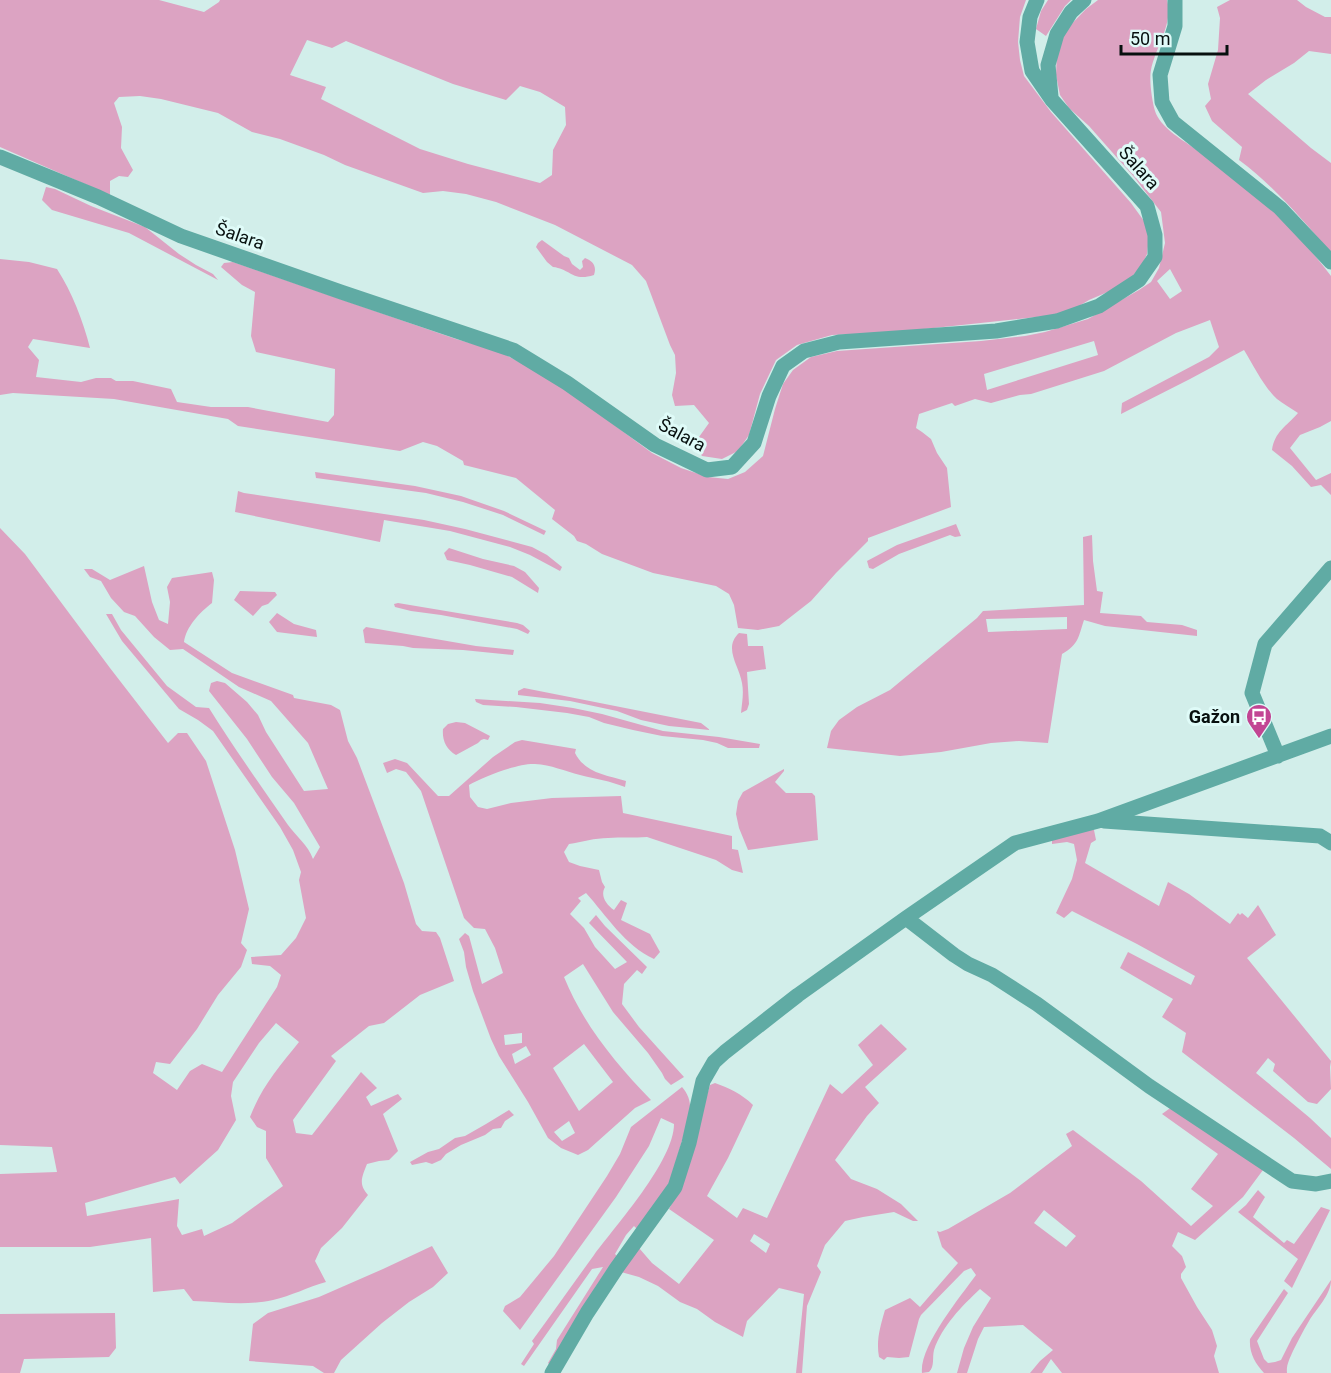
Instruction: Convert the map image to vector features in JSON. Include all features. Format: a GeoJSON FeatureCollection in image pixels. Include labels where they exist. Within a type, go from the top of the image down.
{"type":"FeatureCollection","features":[{"type":"Feature","properties":{"kind":"street","name":"Šalara"},"geometry":{"type":"LineString","coordinates":[[0,157],[98,197],[181,236],[513,350],[567,382],[655,445],[707,470],[732,467],[754,443],[769,396],[783,366],[804,351],[839,342],[996,331],[1057,321],[1099,306],[1139,280],[1155,258],[1155,235],[1147,206],[1052,100],[1032,71],[1027,42],[1030,17],[1036,0]]}},
{"type":"Feature","properties":{"kind":"street"},"geometry":{"type":"LineString","coordinates":[[1052,100],[1048,65],[1058,34],[1071,12],[1084,0]]}},
{"type":"Feature","properties":{"kind":"street"},"geometry":{"type":"LineString","coordinates":[[1175,0],[1175,26],[1160,75],[1162,102],[1173,122],[1280,208],[1331,262]]}},
{"type":"Feature","properties":{"kind":"street"},"geometry":{"type":"LineString","coordinates":[[1278,756],[1252,693],[1265,644],[1331,568]]}},
{"type":"Feature","properties":{"kind":"street"},"geometry":{"type":"LineString","coordinates":[[552,1373],[616,1269],[675,1187],[689,1143],[703,1081],[714,1062],[798,995],[1015,843],[1098,821],[1331,736]]}},
{"type":"Feature","properties":{"kind":"street"},"geometry":{"type":"LineString","coordinates":[[1098,821],[1320,837],[1331,843]]}},
{"type":"Feature","properties":{"kind":"street"},"geometry":{"type":"LineString","coordinates":[[906,918],[954,956],[992,975],[1037,1004],[1149,1086],[1292,1181],[1316,1184],[1331,1180]]}},
{"type":"Feature","properties":{"kind":"shaded area"},"geometry":{"type":"Polygon","coordinates":[[[0,0],[159,0],[204,12],[220,0],[1026,0],[1020,17],[1018,42],[1024,76],[1051,112],[1131,203],[1144,221],[1149,238],[1147,254],[1142,265],[1131,278],[1069,312],[915,330],[832,335],[797,345],[776,360],[760,394],[749,435],[738,451],[722,459],[702,456],[694,444],[709,423],[694,405],[675,406],[672,395],[676,373],[675,355],[646,281],[632,265],[555,225],[496,202],[466,194],[443,191],[423,193],[280,139],[252,132],[218,113],[140,96],[119,97],[114,103],[122,127],[121,148],[133,170],[128,177],[119,176],[110,181],[110,195],[0,147],[0,0]],[[307,40],[290,75],[326,87],[321,99],[420,149],[540,183],[552,175],[553,150],[566,125],[565,107],[540,92],[520,86],[506,100],[453,84],[346,41],[332,48],[307,40]]]}},
{"type":"Feature","properties":{"kind":"shaded area"},"geometry":{"type":"Polygon","coordinates":[[[1048,0],[1071,0],[1046,36],[1036,29],[1041,11],[1048,0]]]}},
{"type":"Feature","properties":{"kind":"shaded area"},"geometry":{"type":"Polygon","coordinates":[[[1098,0],[1167,0],[1168,18],[1150,74],[1152,96],[1158,117],[1172,132],[1231,174],[1267,204],[1301,239],[1331,276],[1331,421],[1300,435],[1290,448],[1316,480],[1331,473],[1331,495],[1321,485],[1311,487],[1292,466],[1272,450],[1278,434],[1298,413],[1272,394],[1244,350],[1121,414],[1122,403],[1209,357],[1219,347],[1210,320],[1176,333],[1104,371],[1031,394],[991,403],[975,399],[955,406],[952,403],[919,414],[916,428],[931,439],[947,468],[951,507],[868,538],[868,541],[811,601],[779,626],[758,630],[738,628],[734,605],[729,594],[716,586],[653,573],[602,554],[577,541],[552,519],[555,510],[516,478],[464,465],[463,461],[437,446],[423,442],[400,451],[238,426],[228,419],[114,399],[13,393],[0,395],[0,259],[29,262],[57,269],[72,297],[87,338],[90,348],[33,339],[28,347],[39,360],[36,377],[81,382],[96,378],[133,381],[171,389],[177,402],[211,407],[248,407],[328,422],[334,415],[335,369],[256,352],[251,336],[255,292],[242,285],[221,267],[224,263],[233,262],[456,339],[498,351],[571,393],[652,453],[681,468],[708,477],[728,479],[745,472],[763,456],[783,384],[793,370],[811,357],[837,351],[981,341],[1045,332],[1088,319],[1151,282],[1159,268],[1165,243],[1161,212],[1134,177],[1089,126],[1069,108],[1060,95],[1056,75],[1057,51],[1065,31],[1098,0]],[[1170,269],[1157,281],[1170,299],[1182,291],[1170,269]],[[1094,341],[984,374],[987,390],[1098,355],[1094,341]]]}},
{"type":"Feature","properties":{"kind":"shaded area"},"geometry":{"type":"Polygon","coordinates":[[[1230,0],[1297,0],[1325,17],[1331,17],[1331,54],[1309,51],[1248,94],[1331,163],[1331,253],[1276,192],[1239,160],[1242,147],[1212,121],[1205,106],[1211,99],[1208,84],[1218,50],[1220,18],[1217,7],[1230,0]]]}},
{"type":"Feature","properties":{"kind":"shaded area"},"geometry":{"type":"Polygon","coordinates":[[[46,187],[145,227],[179,254],[213,274],[218,280],[129,233],[52,210],[42,200],[46,187]]]}},
{"type":"Feature","properties":{"kind":"shaded area"},"geometry":{"type":"Polygon","coordinates":[[[542,240],[569,258],[572,264],[580,270],[585,258],[590,261],[595,266],[594,275],[581,277],[553,267],[536,247],[542,240]]]}},
{"type":"Feature","properties":{"kind":"shaded area"},"geometry":{"type":"Polygon","coordinates":[[[315,472],[415,486],[461,496],[504,511],[546,531],[544,535],[503,515],[463,502],[426,493],[316,478],[315,472]]]}},
{"type":"Feature","properties":{"kind":"shaded area"},"geometry":{"type":"Polygon","coordinates":[[[238,491],[424,520],[465,529],[532,547],[562,567],[560,571],[510,547],[450,531],[384,520],[380,542],[235,512],[238,491]]]}},
{"type":"Feature","properties":{"kind":"shaded area"},"geometry":{"type":"Polygon","coordinates":[[[956,524],[961,536],[950,535],[899,554],[873,569],[869,568],[867,561],[897,545],[956,524]]]}},
{"type":"Feature","properties":{"kind":"shaded area"},"geometry":{"type":"Polygon","coordinates":[[[0,528],[25,554],[168,743],[178,733],[187,733],[206,761],[235,850],[249,909],[241,943],[247,950],[241,967],[218,995],[197,1029],[170,1064],[156,1062],[153,1073],[177,1090],[190,1071],[202,1064],[222,1072],[277,987],[281,975],[270,966],[252,964],[251,957],[281,955],[296,938],[306,918],[299,880],[301,872],[293,850],[280,827],[213,731],[179,709],[122,641],[106,614],[112,614],[121,630],[167,686],[196,707],[209,708],[313,859],[320,847],[294,803],[272,777],[247,739],[209,691],[211,683],[217,681],[225,683],[247,702],[258,715],[266,732],[304,791],[328,789],[308,743],[271,701],[239,687],[183,649],[170,650],[154,637],[135,616],[124,612],[111,598],[101,581],[90,577],[84,569],[92,569],[110,580],[144,566],[152,602],[159,620],[168,624],[170,602],[167,587],[172,578],[212,572],[214,580],[212,603],[194,620],[184,642],[232,673],[293,695],[294,698],[331,705],[340,710],[348,741],[357,758],[404,883],[416,924],[422,931],[436,932],[440,938],[454,981],[420,995],[384,1023],[369,1026],[331,1056],[336,1061],[293,1120],[296,1133],[312,1135],[361,1072],[377,1088],[366,1097],[371,1106],[398,1094],[402,1099],[383,1114],[398,1151],[389,1160],[367,1164],[362,1184],[368,1195],[342,1228],[321,1248],[315,1261],[326,1282],[263,1302],[193,1301],[184,1289],[153,1292],[151,1238],[90,1247],[0,1247],[0,1174],[57,1172],[52,1147],[0,1145],[0,528]],[[276,1023],[259,1043],[233,1082],[231,1096],[236,1120],[218,1150],[180,1184],[175,1177],[85,1203],[87,1216],[179,1199],[177,1226],[182,1235],[202,1229],[204,1236],[232,1223],[283,1186],[266,1158],[266,1131],[257,1127],[250,1117],[266,1086],[299,1042],[276,1023]]]}},
{"type":"Feature","properties":{"kind":"shaded area"},"geometry":{"type":"Polygon","coordinates":[[[1092,535],[1097,591],[1103,592],[1100,613],[1141,616],[1147,622],[1182,625],[1197,630],[1197,636],[1105,626],[1084,620],[1075,644],[1062,654],[1048,743],[1019,741],[991,743],[941,752],[900,756],[827,748],[831,731],[839,720],[857,707],[890,690],[983,611],[1084,605],[1083,537],[1092,535]],[[1067,617],[986,619],[988,632],[1067,629],[1067,617]]]}},
{"type":"Feature","properties":{"kind":"shaded area"},"geometry":{"type":"Polygon","coordinates":[[[449,548],[514,566],[525,572],[539,588],[538,593],[512,577],[447,560],[444,553],[449,548]]]}},
{"type":"Feature","properties":{"kind":"shaded area"},"geometry":{"type":"Polygon","coordinates":[[[240,591],[275,592],[277,595],[253,616],[234,600],[240,591]]]}},
{"type":"Feature","properties":{"kind":"shaded area"},"geometry":{"type":"Polygon","coordinates":[[[394,604],[517,623],[530,631],[528,634],[517,629],[411,611],[395,607],[394,604]]]}},
{"type":"Feature","properties":{"kind":"shaded area"},"geometry":{"type":"Polygon","coordinates":[[[277,613],[294,624],[316,630],[317,637],[277,632],[269,622],[277,613]]]}},
{"type":"Feature","properties":{"kind":"shaded area"},"geometry":{"type":"Polygon","coordinates":[[[366,627],[476,646],[514,650],[513,655],[365,643],[363,630],[366,627]]]}},
{"type":"Feature","properties":{"kind":"shaded area"},"geometry":{"type":"Polygon","coordinates":[[[739,633],[747,634],[748,646],[763,646],[766,669],[747,672],[749,704],[747,710],[741,713],[743,687],[732,651],[734,639],[739,633]]]}},
{"type":"Feature","properties":{"kind":"shaded area"},"geometry":{"type":"Polygon","coordinates":[[[524,688],[701,723],[710,730],[669,726],[641,720],[617,711],[570,701],[518,695],[518,691],[524,688]]]}},
{"type":"Feature","properties":{"kind":"shaded area"},"geometry":{"type":"Polygon","coordinates":[[[475,699],[540,703],[573,708],[663,731],[760,744],[759,748],[728,748],[703,740],[662,736],[633,730],[567,713],[483,705],[475,699]]]}},
{"type":"Feature","properties":{"kind":"shaded area"},"geometry":{"type":"Polygon","coordinates":[[[465,723],[490,736],[488,740],[481,740],[456,755],[447,747],[443,729],[448,724],[465,723]]]}},
{"type":"Feature","properties":{"kind":"shaded area"},"geometry":{"type":"Polygon","coordinates":[[[522,740],[576,749],[575,753],[584,765],[597,772],[626,781],[625,787],[552,767],[528,764],[501,771],[469,785],[470,797],[478,807],[487,809],[511,803],[552,798],[621,796],[623,813],[732,836],[732,849],[738,850],[743,873],[732,870],[716,860],[647,837],[588,840],[569,844],[564,852],[569,862],[599,870],[605,887],[603,894],[606,902],[614,910],[621,900],[627,903],[621,920],[650,934],[660,952],[654,959],[644,953],[625,938],[586,893],[578,898],[581,901],[570,914],[584,928],[595,947],[615,969],[627,962],[589,923],[596,915],[647,967],[642,974],[637,970],[624,984],[622,1004],[639,1027],[684,1077],[671,1085],[665,1079],[648,1053],[613,1012],[583,964],[564,977],[581,1011],[602,1043],[651,1100],[635,1108],[588,1150],[578,1155],[561,1148],[548,1138],[499,1056],[473,991],[459,939],[465,933],[469,936],[482,984],[503,973],[495,948],[485,929],[474,928],[464,918],[421,791],[406,772],[396,769],[387,773],[383,763],[395,759],[407,763],[438,796],[449,796],[493,757],[515,742],[522,740]],[[522,1033],[504,1035],[505,1045],[522,1043],[522,1033]],[[584,1044],[553,1068],[579,1111],[613,1082],[584,1044]],[[526,1046],[512,1054],[515,1064],[531,1055],[526,1046]],[[569,1121],[554,1132],[562,1141],[575,1133],[569,1121]]]}},
{"type":"Feature","properties":{"kind":"shaded area"},"geometry":{"type":"Polygon","coordinates":[[[784,769],[775,782],[786,793],[812,793],[815,796],[818,840],[748,850],[736,814],[738,801],[743,792],[784,769]]]}},
{"type":"Feature","properties":{"kind":"shaded area"},"geometry":{"type":"Polygon","coordinates":[[[1084,828],[1094,830],[1096,840],[1091,843],[1085,863],[1159,906],[1168,882],[1189,894],[1230,924],[1238,913],[1248,918],[1258,905],[1276,935],[1247,958],[1331,1061],[1331,1089],[1317,1104],[1308,1102],[1273,1071],[1275,1064],[1268,1058],[1256,1073],[1331,1138],[1331,1169],[1182,1052],[1186,1033],[1162,1017],[1173,999],[1120,968],[1128,952],[1191,985],[1195,976],[1072,911],[1064,918],[1056,913],[1072,879],[1077,860],[1074,844],[1067,842],[1052,844],[1052,839],[1084,828]]]}},
{"type":"Feature","properties":{"kind":"shaded area"},"geometry":{"type":"Polygon","coordinates":[[[881,1024],[907,1049],[865,1087],[879,1103],[835,1160],[851,1179],[877,1189],[901,1204],[918,1221],[894,1212],[845,1221],[825,1245],[817,1266],[821,1272],[807,1306],[802,1373],[796,1373],[804,1294],[779,1288],[747,1321],[743,1337],[697,1309],[680,1302],[658,1286],[621,1272],[639,1248],[652,1263],[679,1284],[714,1240],[669,1209],[678,1192],[710,1085],[715,1083],[730,1089],[753,1105],[707,1196],[737,1218],[743,1208],[767,1218],[830,1084],[842,1094],[873,1065],[858,1045],[881,1024]],[[754,1234],[750,1241],[766,1253],[770,1244],[754,1234]]]}},
{"type":"Feature","properties":{"kind":"shaded area"},"geometry":{"type":"Polygon","coordinates":[[[682,1087],[689,1099],[690,1114],[668,1188],[638,1230],[634,1226],[626,1235],[615,1254],[617,1256],[596,1286],[552,1367],[548,1363],[556,1349],[557,1340],[603,1267],[592,1269],[524,1366],[521,1364],[534,1344],[532,1341],[654,1174],[665,1156],[674,1124],[661,1118],[649,1146],[616,1197],[520,1330],[503,1311],[505,1306],[520,1297],[554,1256],[607,1176],[620,1154],[631,1127],[682,1087]]]}},
{"type":"Feature","properties":{"kind":"shaded area"},"geometry":{"type":"Polygon","coordinates":[[[1173,1106],[1263,1170],[1243,1197],[1195,1240],[1178,1232],[1172,1246],[1182,1256],[1186,1267],[1181,1278],[1212,1330],[1217,1346],[1214,1356],[1219,1373],[1062,1373],[1051,1359],[1042,1373],[1030,1373],[1053,1350],[1023,1325],[984,1327],[967,1373],[957,1373],[973,1327],[991,1298],[980,1289],[947,1325],[934,1350],[931,1370],[922,1373],[923,1362],[934,1336],[976,1275],[971,1268],[964,1271],[921,1315],[909,1357],[887,1357],[884,1360],[879,1357],[878,1340],[885,1310],[910,1298],[920,1307],[958,1263],[942,1247],[937,1231],[948,1229],[1010,1193],[1072,1146],[1066,1134],[1073,1130],[1141,1181],[1191,1226],[1213,1206],[1191,1189],[1218,1154],[1162,1114],[1173,1106]],[[1044,1210],[1034,1223],[1066,1247],[1076,1236],[1044,1210]]]}},
{"type":"Feature","properties":{"kind":"shaded area"},"geometry":{"type":"Polygon","coordinates":[[[509,1110],[514,1115],[505,1121],[501,1128],[493,1129],[461,1145],[441,1160],[432,1164],[426,1162],[412,1165],[410,1162],[439,1149],[455,1138],[465,1136],[509,1110]]]}},
{"type":"Feature","properties":{"kind":"shaded area"},"geometry":{"type":"Polygon","coordinates":[[[1258,1190],[1265,1197],[1253,1217],[1284,1243],[1287,1240],[1294,1244],[1321,1207],[1330,1210],[1292,1288],[1284,1281],[1298,1259],[1238,1212],[1258,1190]]]}},
{"type":"Feature","properties":{"kind":"shaded area"},"geometry":{"type":"Polygon","coordinates":[[[432,1246],[448,1273],[433,1287],[382,1323],[341,1360],[334,1373],[324,1373],[313,1366],[249,1361],[253,1324],[268,1313],[319,1297],[432,1246]]]}},
{"type":"Feature","properties":{"kind":"shaded area"},"geometry":{"type":"Polygon","coordinates":[[[1331,1280],[1326,1296],[1293,1351],[1287,1373],[1264,1373],[1253,1358],[1250,1339],[1284,1289],[1288,1293],[1257,1341],[1268,1363],[1281,1360],[1292,1338],[1331,1280]]]}},
{"type":"Feature","properties":{"kind":"shaded area"},"geometry":{"type":"Polygon","coordinates":[[[115,1313],[116,1348],[109,1357],[24,1359],[20,1373],[0,1373],[0,1314],[115,1313]]]}},
{"type":"Feature","properties":{"kind":"place","name":"Gažon"},"geometry":{"type":"Point","coordinates":[1259,740]}}]}
